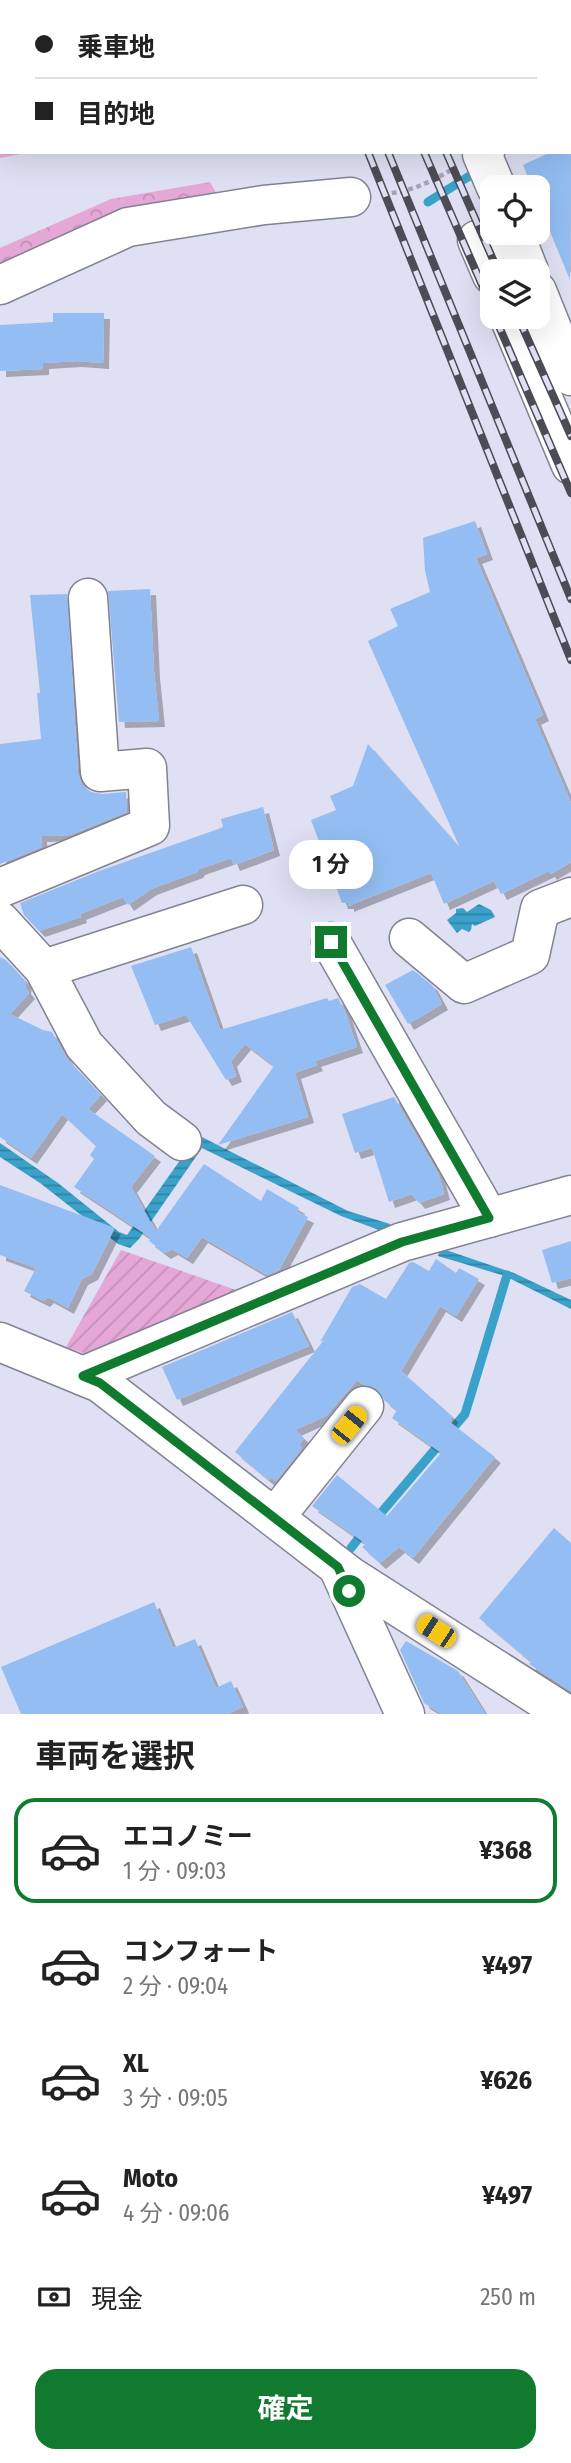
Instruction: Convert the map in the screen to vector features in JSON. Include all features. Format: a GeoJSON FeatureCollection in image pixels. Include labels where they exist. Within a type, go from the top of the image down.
{"type":"FeatureCollection","features":[{"type":"Feature","properties":{"kind":"street"},"geometry":{"type":"LineString","coordinates":[[0,285],[128,227],[264,205],[351,197]]}},
{"type":"Feature","properties":{"kind":"street"},"geometry":{"type":"LineString","coordinates":[[504,245],[518,259]]}},
{"type":"Feature","properties":{"kind":"street"},"geometry":{"type":"LineString","coordinates":[[550,324],[571,376]]}},
{"type":"Feature","properties":{"kind":"street"},"geometry":{"type":"LineString","coordinates":[[514,329],[571,465]]}},
{"type":"Feature","properties":{"kind":"street"},"geometry":{"type":"LineString","coordinates":[[0,888],[150,826],[147,768],[100,772],[88,598]]}},
{"type":"Feature","properties":{"kind":"street"},"geometry":{"type":"LineString","coordinates":[[409,938],[464,985],[530,955],[540,909],[571,897]]}},
{"type":"Feature","properties":{"kind":"street"},"geometry":{"type":"LineString","coordinates":[[44,969],[243,905]]}},
{"type":"Feature","properties":{"kind":"street"},"geometry":{"type":"LineString","coordinates":[[0,921],[44,969],[84,1045],[151,1118],[182,1142]]}},
{"type":"Feature","properties":{"kind":"street"},"geometry":{"type":"LineString","coordinates":[[331,942],[489,1218]]}},
{"type":"Feature","properties":{"kind":"street"},"geometry":{"type":"LineString","coordinates":[[83,1376],[402,1242],[571,1195]]}},
{"type":"Feature","properties":{"kind":"street"},"geometry":{"type":"LineString","coordinates":[[0,1342],[100,1383],[338,1567],[566,1714]]}},
{"type":"Feature","properties":{"kind":"street"},"geometry":{"type":"LineString","coordinates":[[275,1517],[364,1406]]}},
{"type":"Feature","properties":{"kind":"street"},"geometry":{"type":"LineString","coordinates":[[338,1567],[405,1714]]}},
{"type":"Feature","properties":{"kind":"path"},"geometry":{"type":"LineString","coordinates":[[351,197],[405,192],[487,164]]}},
{"type":"Feature","properties":{"kind":"green space"},"geometry":{"type":"Polygon","coordinates":[[[0,154],[21,154],[0,158],[0,154]]]}},
{"type":"Feature","properties":{"kind":"green space"},"geometry":{"type":"Polygon","coordinates":[[[210,182],[221,201],[0,278],[0,248],[111,199],[210,182]]]}},
{"type":"Feature","properties":{"kind":"green space"},"geometry":{"type":"Polygon","coordinates":[[[121,1250],[239,1291],[98,1358],[66,1347],[121,1250]]]}},
{"type":"Feature","properties":{"kind":"water"},"geometry":{"type":"Polygon","coordinates":[[[479,904],[491,910],[495,917],[475,926],[472,924],[469,932],[462,929],[457,933],[447,920],[456,913],[456,909],[463,908],[467,912],[479,904]]]}},
{"type":"Feature","properties":{"kind":"water"},"geometry":{"type":"Polygon","coordinates":[[[198,1135],[348,1211],[390,1224],[387,1233],[341,1216],[202,1148],[130,1248],[118,1244],[40,1183],[0,1157],[0,1143],[58,1183],[119,1232],[127,1235],[198,1135]]]}},
{"type":"Feature","properties":{"kind":"water"},"geometry":{"type":"Polygon","coordinates":[[[440,1248],[514,1273],[571,1300],[571,1309],[505,1276],[438,1256],[440,1248]]]}},
{"type":"Feature","properties":{"kind":"building"},"geometry":{"type":"Polygon","coordinates":[[[547,154],[571,154],[570,280],[550,232],[550,175],[527,175],[523,165],[547,154]]]}},
{"type":"Feature","properties":{"kind":"building"},"geometry":{"type":"Polygon","coordinates":[[[53,313],[104,313],[103,363],[43,363],[43,369],[0,371],[0,325],[53,322],[53,313]]]}},
{"type":"Feature","properties":{"kind":"building"},"geometry":{"type":"Polygon","coordinates":[[[475,521],[487,554],[476,558],[543,715],[535,719],[571,803],[571,862],[551,874],[549,871],[501,894],[494,881],[444,904],[431,873],[348,906],[348,903],[342,903],[311,820],[336,810],[330,796],[353,786],[368,744],[460,848],[368,641],[398,626],[390,609],[430,592],[425,571],[423,538],[475,521]]]}},
{"type":"Feature","properties":{"kind":"building"},"geometry":{"type":"Polygon","coordinates":[[[150,589],[159,721],[119,722],[108,591],[150,589]]]}},
{"type":"Feature","properties":{"kind":"building"},"geometry":{"type":"Polygon","coordinates":[[[67,594],[78,774],[82,785],[91,792],[126,792],[127,812],[70,835],[41,836],[42,847],[0,864],[0,744],[41,739],[37,693],[40,693],[30,595],[67,594]]]}},
{"type":"Feature","properties":{"kind":"building"},"geometry":{"type":"Polygon","coordinates":[[[263,807],[274,850],[234,865],[231,858],[199,869],[151,889],[128,905],[123,897],[80,914],[81,917],[39,931],[24,915],[20,903],[99,871],[221,828],[221,819],[263,807]]]}},
{"type":"Feature","properties":{"kind":"building"},"geometry":{"type":"Polygon","coordinates":[[[191,947],[220,1030],[327,998],[329,1001],[338,998],[357,1047],[315,1061],[317,1065],[295,1073],[308,1117],[218,1145],[274,1066],[245,1044],[231,1061],[236,1076],[226,1080],[186,1015],[155,1025],[131,966],[191,947]]]}},
{"type":"Feature","properties":{"kind":"building"},"geometry":{"type":"Polygon","coordinates":[[[0,957],[26,982],[25,988],[29,993],[10,1014],[52,1032],[68,1060],[101,1095],[88,1109],[155,1156],[131,1187],[156,1231],[204,1164],[261,1201],[267,1189],[299,1208],[297,1212],[308,1217],[279,1270],[267,1275],[202,1237],[187,1258],[172,1249],[165,1253],[149,1241],[151,1238],[74,1187],[94,1159],[90,1155],[96,1146],[62,1114],[31,1158],[0,1137],[0,957]]]}},
{"type":"Feature","properties":{"kind":"building"},"geometry":{"type":"Polygon","coordinates":[[[413,970],[432,985],[442,1004],[408,1024],[385,985],[413,970]]]}},
{"type":"Feature","properties":{"kind":"building"},"geometry":{"type":"Polygon","coordinates":[[[394,1097],[439,1175],[444,1194],[419,1203],[412,1194],[389,1202],[372,1148],[355,1153],[342,1114],[394,1097]]]}},
{"type":"Feature","properties":{"kind":"building"},"geometry":{"type":"Polygon","coordinates":[[[0,1185],[115,1228],[92,1274],[82,1279],[68,1308],[48,1297],[44,1301],[24,1291],[36,1268],[0,1255],[0,1185]]]}},
{"type":"Feature","properties":{"kind":"building"},"geometry":{"type":"Polygon","coordinates":[[[571,1241],[571,1278],[552,1283],[542,1250],[571,1241]]]}},
{"type":"Feature","properties":{"kind":"building"},"geometry":{"type":"Polygon","coordinates":[[[436,1259],[456,1273],[459,1268],[479,1279],[456,1316],[440,1306],[401,1371],[452,1416],[450,1422],[495,1457],[413,1558],[399,1547],[380,1563],[362,1547],[366,1544],[312,1506],[337,1475],[387,1516],[441,1453],[392,1418],[397,1410],[385,1401],[377,1389],[357,1380],[326,1416],[295,1430],[304,1438],[299,1445],[302,1448],[276,1481],[271,1477],[269,1480],[235,1452],[324,1340],[320,1342],[352,1287],[360,1284],[386,1299],[409,1263],[413,1262],[429,1271],[436,1259]]]}},
{"type":"Feature","properties":{"kind":"building"},"geometry":{"type":"Polygon","coordinates":[[[292,1312],[309,1346],[177,1400],[162,1367],[292,1312]]]}},
{"type":"Feature","properties":{"kind":"building"},"geometry":{"type":"Polygon","coordinates":[[[554,1528],[571,1543],[571,1691],[529,1664],[531,1662],[479,1618],[554,1528]]]}},
{"type":"Feature","properties":{"kind":"building"},"geometry":{"type":"Polygon","coordinates":[[[154,1602],[173,1648],[195,1639],[216,1688],[231,1681],[243,1707],[227,1714],[21,1714],[1,1667],[154,1602]]]}},
{"type":"Feature","properties":{"kind":"building"},"geometry":{"type":"Polygon","coordinates":[[[406,1641],[458,1671],[485,1714],[442,1714],[424,1703],[400,1650],[406,1641]]]}},
{"type":"Feature","properties":{"kind":"waterway"},"geometry":{"type":"LineString","coordinates":[[428,202],[479,170]]}},
{"type":"Feature","properties":{"kind":"waterway"},"geometry":{"type":"LineString","coordinates":[[375,1520],[465,1414],[507,1275]]}},
{"type":"Feature","properties":{"kind":"waterway"},"geometry":{"type":"LineString","coordinates":[[351,1548],[365,1530]]}},
{"type":"Feature","properties":{"kind":"railway"},"geometry":{"type":"LineString","coordinates":[[369,154],[571,660]]}},
{"type":"Feature","properties":{"kind":"railway"},"geometry":{"type":"LineString","coordinates":[[389,154],[571,599]]}},
{"type":"Feature","properties":{"kind":"railway"},"geometry":{"type":"LineString","coordinates":[[425,154],[480,280]]}},
{"type":"Feature","properties":{"kind":"railway"},"geometry":{"type":"LineString","coordinates":[[447,154],[493,259]]}},
{"type":"Feature","properties":{"kind":"railway"},"geometry":{"type":"LineString","coordinates":[[500,329],[571,493]]}},
{"type":"Feature","properties":{"kind":"railway"},"geometry":{"type":"LineString","coordinates":[[523,329],[571,436]]}},
{"type":"Feature","properties":{"kind":"route"},"geometry":{"type":"LineString","coordinates":[[331,942],[489,1218],[402,1242],[83,1376],[100,1383],[338,1567],[349,1591]]}}]}
